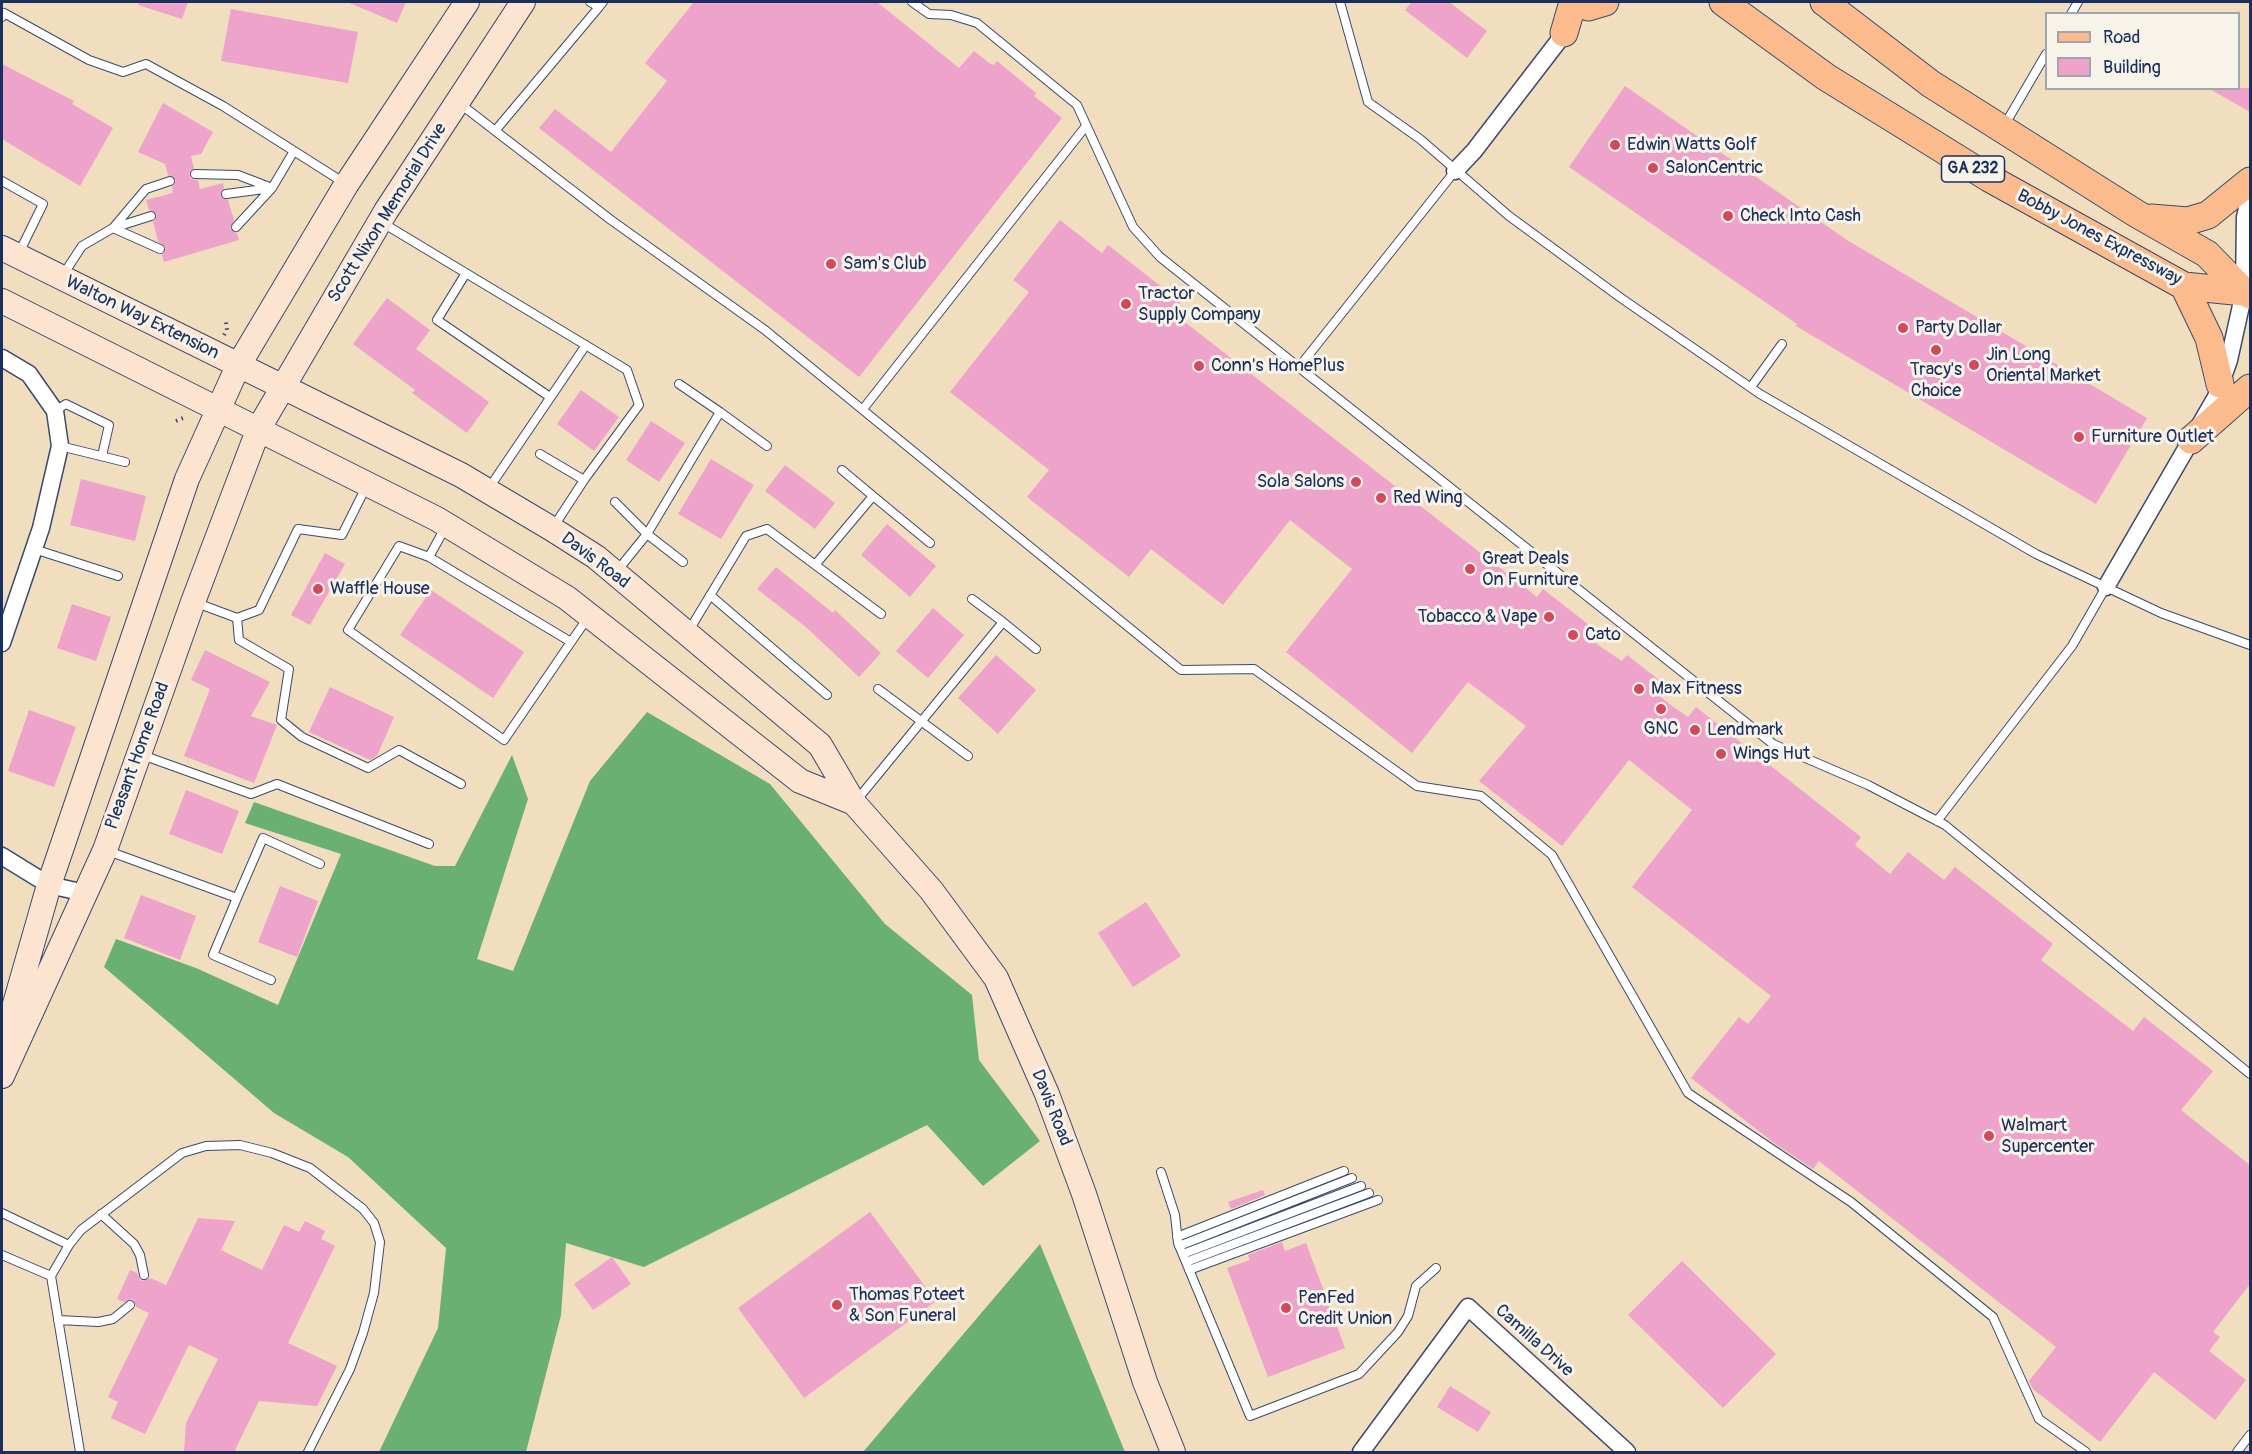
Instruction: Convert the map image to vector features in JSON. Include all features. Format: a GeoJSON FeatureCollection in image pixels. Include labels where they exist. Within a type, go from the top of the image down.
{"type":"FeatureCollection","features":[{"type":"Feature","properties":{"kind":"main road"},"geometry":{"type":"LineString","coordinates":[[2,1052],[49,885],[187,479],[238,366],[346,185],[467,2]]}},
{"type":"Feature","properties":{"kind":"main road","name":"Scott Nixon Memorial Drive"},"geometry":{"type":"LineString","coordinates":[[259,428],[380,221],[523,2]]}},
{"type":"Feature","properties":{"kind":"main road","name":"Bobby Jones Expressway"},"geometry":{"type":"LineString","coordinates":[[1723,2],[1826,76],[1989,178],[2184,286],[2247,293]]}},
{"type":"Feature","properties":{"kind":"main road","name":"Bobby Jones Expressway"},"geometry":{"type":"LineString","coordinates":[[1824,2],[1931,84],[2142,217],[2207,254],[2247,293]]}},
{"type":"Feature","properties":{"kind":"main road"},"geometry":{"type":"LineString","coordinates":[[1564,33],[1590,3]]}},
{"type":"Feature","properties":{"kind":"main road"},"geometry":{"type":"LineString","coordinates":[[2142,217],[2175,221],[2208,215],[2250,181]]}},
{"type":"Feature","properties":{"kind":"main road","name":"Walton Way Extension"},"geometry":{"type":"LineString","coordinates":[[10,252],[238,366],[284,385]]}},
{"type":"Feature","properties":{"kind":"main road"},"geometry":{"type":"LineString","coordinates":[[2184,286],[2210,338],[2220,384]]}},
{"type":"Feature","properties":{"kind":"main road"},"geometry":{"type":"LineString","coordinates":[[2,301],[259,428]]}},
{"type":"Feature","properties":{"kind":"main road","name":"Davis Road"},"geometry":{"type":"LineString","coordinates":[[284,385],[461,475],[596,557],[686,635],[820,745],[854,804],[931,890],[996,978],[1047,1094],[1084,1194],[1145,1382],[1173,1452]]}},
{"type":"Feature","properties":{"kind":"main road"},"geometry":{"type":"LineString","coordinates":[[2191,440],[2250,388]]}},
{"type":"Feature","properties":{"kind":"main road","name":"Davis Road"},"geometry":{"type":"LineString","coordinates":[[259,428],[447,525],[567,598],[800,781],[854,804]]}},
{"type":"Feature","properties":{"kind":"main road","name":"Pleasant Home Road"},"geometry":{"type":"LineString","coordinates":[[2,1076],[105,850],[193,602],[259,428]]}},
{"type":"Feature","properties":{"kind":"street"},"geometry":{"type":"LineString","coordinates":[[1455,171],[1474,151],[1564,33]]}},
{"type":"Feature","properties":{"kind":"street"},"geometry":{"type":"LineString","coordinates":[[2106,587],[2191,440],[2220,384],[2229,360],[2247,293],[2245,217],[2250,195]]}},
{"type":"Feature","properties":{"kind":"street"},"geometry":{"type":"LineString","coordinates":[[2,358],[29,374],[55,411],[60,446],[33,549],[2,643]]}},
{"type":"Feature","properties":{"kind":"street"},"geometry":{"type":"LineString","coordinates":[[2,856],[49,885],[85,893]]}},
{"type":"Feature","properties":{"kind":"street","name":"Camilla Drive"},"geometry":{"type":"LineString","coordinates":[[1361,1452],[1468,1307],[1627,1452]]}},
{"type":"Feature","properties":{"kind":"lane"},"geometry":{"type":"LineString","coordinates":[[495,131],[601,4],[590,2]]}},
{"type":"Feature","properties":{"kind":"lane"},"geometry":{"type":"LineString","coordinates":[[912,2],[929,14],[951,15],[977,23],[1077,105],[1133,227],[1160,257],[1773,744],[1868,785],[1937,821],[2250,1074]]}},
{"type":"Feature","properties":{"kind":"lane"},"geometry":{"type":"LineString","coordinates":[[1340,2],[1368,102],[1420,139],[1509,216],[1621,298],[1751,387],[2036,554],[2161,613],[2250,645]]}},
{"type":"Feature","properties":{"kind":"lane"},"geometry":{"type":"LineString","coordinates":[[2,17],[4,13],[88,60],[123,72],[146,64],[223,106],[346,185]]}},
{"type":"Feature","properties":{"kind":"lane"},"geometry":{"type":"LineString","coordinates":[[2002,129],[2045,56]]}},
{"type":"Feature","properties":{"kind":"lane"},"geometry":{"type":"LineString","coordinates":[[458,102],[611,220],[765,330],[1181,670],[1254,669],[1417,786],[1481,796],[1552,855],[1688,1094],[1851,1202],[1993,1317],[2039,1419],[2086,1452]]}},
{"type":"Feature","properties":{"kind":"lane"},"geometry":{"type":"LineString","coordinates":[[863,410],[1086,126]]}},
{"type":"Feature","properties":{"kind":"lane"},"geometry":{"type":"LineString","coordinates":[[236,227],[272,188],[294,151]]}},
{"type":"Feature","properties":{"kind":"lane"},"geometry":{"type":"LineString","coordinates":[[1299,367],[1455,171]]}},
{"type":"Feature","properties":{"kind":"lane"},"geometry":{"type":"LineString","coordinates":[[195,174],[238,175],[272,188]]}},
{"type":"Feature","properties":{"kind":"lane"},"geometry":{"type":"LineString","coordinates":[[2,181],[43,204],[10,252]]}},
{"type":"Feature","properties":{"kind":"lane"},"geometry":{"type":"LineString","coordinates":[[113,228],[146,189],[170,181]]}},
{"type":"Feature","properties":{"kind":"lane"},"geometry":{"type":"LineString","coordinates":[[226,194],[272,188]]}},
{"type":"Feature","properties":{"kind":"lane"},"geometry":{"type":"LineString","coordinates":[[60,278],[82,246],[113,228],[151,216]]}},
{"type":"Feature","properties":{"kind":"lane"},"geometry":{"type":"LineString","coordinates":[[380,221],[627,370],[639,405],[584,480],[552,529]]}},
{"type":"Feature","properties":{"kind":"lane"},"geometry":{"type":"LineString","coordinates":[[113,228],[160,249]]}},
{"type":"Feature","properties":{"kind":"lane"},"geometry":{"type":"LineString","coordinates":[[466,273],[437,320],[550,398]]}},
{"type":"Feature","properties":{"kind":"lane"},"geometry":{"type":"LineString","coordinates":[[1751,387],[1782,344]]}},
{"type":"Feature","properties":{"kind":"lane"},"geometry":{"type":"LineString","coordinates":[[487,491],[586,345]]}},
{"type":"Feature","properties":{"kind":"lane"},"geometry":{"type":"LineString","coordinates":[[679,384],[767,446]]}},
{"type":"Feature","properties":{"kind":"lane"},"geometry":{"type":"LineString","coordinates":[[55,411],[66,404],[109,425],[102,456]]}},
{"type":"Feature","properties":{"kind":"lane"},"geometry":{"type":"LineString","coordinates":[[614,573],[647,534],[720,411]]}},
{"type":"Feature","properties":{"kind":"lane"},"geometry":{"type":"LineString","coordinates":[[60,446],[125,462]]}},
{"type":"Feature","properties":{"kind":"lane"},"geometry":{"type":"LineString","coordinates":[[540,454],[584,480]]}},
{"type":"Feature","properties":{"kind":"lane"},"geometry":{"type":"LineString","coordinates":[[842,470],[930,543]]}},
{"type":"Feature","properties":{"kind":"lane"},"geometry":{"type":"LineString","coordinates":[[193,602],[237,618],[259,610],[298,529],[342,535],[368,484]]}},
{"type":"Feature","properties":{"kind":"lane"},"geometry":{"type":"LineString","coordinates":[[815,565],[873,496]]}},
{"type":"Feature","properties":{"kind":"lane"},"geometry":{"type":"LineString","coordinates":[[615,502],[647,534],[683,562]]}},
{"type":"Feature","properties":{"kind":"lane"},"geometry":{"type":"LineString","coordinates":[[429,557],[447,525]]}},
{"type":"Feature","properties":{"kind":"lane"},"geometry":{"type":"LineString","coordinates":[[686,635],[746,536],[767,530],[881,614]]}},
{"type":"Feature","properties":{"kind":"lane"},"geometry":{"type":"LineString","coordinates":[[571,642],[429,557],[399,546],[348,630],[504,740],[571,642],[589,615]]}},
{"type":"Feature","properties":{"kind":"lane"},"geometry":{"type":"LineString","coordinates":[[33,549],[118,576]]}},
{"type":"Feature","properties":{"kind":"lane"},"geometry":{"type":"LineString","coordinates":[[1937,821],[2072,645],[2106,587]]}},
{"type":"Feature","properties":{"kind":"lane"},"geometry":{"type":"LineString","coordinates":[[710,595],[827,695]]}},
{"type":"Feature","properties":{"kind":"lane"},"geometry":{"type":"LineString","coordinates":[[972,599],[1036,649]]}},
{"type":"Feature","properties":{"kind":"lane"},"geometry":{"type":"LineString","coordinates":[[237,618],[239,640],[289,669],[281,720],[302,737],[368,768],[399,750],[461,784]]}},
{"type":"Feature","properties":{"kind":"lane"},"geometry":{"type":"LineString","coordinates":[[854,804],[1003,622]]}},
{"type":"Feature","properties":{"kind":"lane"},"geometry":{"type":"LineString","coordinates":[[878,689],[968,756]]}},
{"type":"Feature","properties":{"kind":"lane"},"geometry":{"type":"LineString","coordinates":[[139,754],[251,794],[277,784],[429,844]]}},
{"type":"Feature","properties":{"kind":"lane"},"geometry":{"type":"LineString","coordinates":[[271,980],[213,955],[237,898],[263,838],[320,864]]}},
{"type":"Feature","properties":{"kind":"lane"},"geometry":{"type":"LineString","coordinates":[[105,850],[237,898]]}},
{"type":"Feature","properties":{"kind":"lane"},"geometry":{"type":"LineString","coordinates":[[80,1452],[51,1276],[69,1245],[81,1230],[182,1153],[206,1146],[240,1145],[272,1153],[310,1168],[363,1209],[374,1223],[380,1242],[374,1293],[350,1369],[308,1452]]}},
{"type":"Feature","properties":{"kind":"lane"},"geometry":{"type":"LineString","coordinates":[[1183,1254],[1344,1171]]}},
{"type":"Feature","properties":{"kind":"lane"},"geometry":{"type":"LineString","coordinates":[[1161,1172],[1175,1215],[1183,1254],[1250,1416],[1359,1374],[1398,1332],[1407,1316],[1416,1286],[1436,1268]]}},
{"type":"Feature","properties":{"kind":"lane"},"geometry":{"type":"LineString","coordinates":[[1183,1254],[1352,1178]]}},
{"type":"Feature","properties":{"kind":"lane"},"geometry":{"type":"LineString","coordinates":[[1183,1254],[1361,1186]]}},
{"type":"Feature","properties":{"kind":"lane"},"geometry":{"type":"LineString","coordinates":[[1183,1254],[1369,1193]]}},
{"type":"Feature","properties":{"kind":"lane"},"geometry":{"type":"LineString","coordinates":[[1183,1254],[1378,1200]]}},
{"type":"Feature","properties":{"kind":"lane"},"geometry":{"type":"LineString","coordinates":[[2,1213],[69,1245]]}},
{"type":"Feature","properties":{"kind":"lane"},"geometry":{"type":"LineString","coordinates":[[101,1214],[134,1244],[140,1255],[144,1275]]}},
{"type":"Feature","properties":{"kind":"lane"},"geometry":{"type":"LineString","coordinates":[[2,1256],[51,1276]]}},
{"type":"Feature","properties":{"kind":"lane"},"geometry":{"type":"LineString","coordinates":[[58,1320],[98,1322],[113,1319],[130,1305]]}},
{"type":"Feature","properties":{"kind":"lane"},"geometry":{"type":"LineString","coordinates":[[2237,1452],[2250,1435]]}},
{"type":"Feature","properties":{"kind":"path"},"geometry":{"type":"LineString","coordinates":[[176,421],[183,418]]}},
{"type":"Feature","properties":{"kind":"green space"},"geometry":{"type":"Polygon","coordinates":[[[647,712],[770,784],[885,924],[972,995],[979,1060],[1040,1141],[983,1186],[927,1125],[644,1267],[566,1243],[561,1315],[526,1452],[379,1452],[438,1328],[446,1248],[348,1157],[274,1113],[104,967],[116,939],[196,968],[278,1005],[341,854],[245,823],[254,802],[435,866],[455,866],[512,755],[528,799],[477,959],[513,971],[590,781],[647,712]]]}},
{"type":"Feature","properties":{"kind":"green space"},"geometry":{"type":"Polygon","coordinates":[[[1040,1244],[1125,1452],[863,1452],[1040,1244]]]}},
{"type":"Feature","properties":{"kind":"building"},"geometry":{"type":"Polygon","coordinates":[[[139,2],[188,2],[182,19],[138,5],[139,2]]]}},
{"type":"Feature","properties":{"kind":"building"},"geometry":{"type":"Polygon","coordinates":[[[347,2],[406,2],[397,23],[347,2]]]}},
{"type":"Feature","properties":{"kind":"building","name":"Sam's Club"},"geometry":{"type":"Polygon","coordinates":[[[694,2],[877,2],[959,68],[974,51],[989,63],[994,65],[997,61],[1036,93],[1034,96],[1062,118],[859,377],[539,128],[555,109],[611,152],[667,81],[645,63],[694,2]]]}},
{"type":"Feature","properties":{"kind":"building"},"geometry":{"type":"Polygon","coordinates":[[[1412,2],[1449,2],[1487,31],[1467,58],[1405,10],[1412,2]]]}},
{"type":"Feature","properties":{"kind":"building"},"geometry":{"type":"Polygon","coordinates":[[[231,9],[358,32],[348,83],[221,61],[231,9]]]}},
{"type":"Feature","properties":{"kind":"building"},"geometry":{"type":"Polygon","coordinates":[[[2,64],[74,101],[72,104],[113,128],[80,186],[2,139],[2,64]]]}},
{"type":"Feature","properties":{"kind":"building"},"geometry":{"type":"Polygon","coordinates":[[[1625,86],[1847,240],[2147,418],[2096,504],[1796,326],[1797,324],[1569,167],[1625,86]]]}},
{"type":"Feature","properties":{"kind":"building"},"geometry":{"type":"Polygon","coordinates":[[[2250,88],[2250,112],[2212,90],[2250,88]]]}},
{"type":"Feature","properties":{"kind":"building"},"geometry":{"type":"Polygon","coordinates":[[[163,103],[213,132],[201,154],[191,156],[194,168],[189,174],[191,179],[198,180],[200,189],[223,183],[224,188],[220,195],[228,200],[234,220],[230,228],[237,233],[239,240],[164,262],[162,255],[166,248],[158,241],[153,222],[157,215],[149,210],[146,200],[173,193],[172,187],[176,180],[168,175],[165,164],[138,152],[163,103]]]}},
{"type":"Feature","properties":{"kind":"building"},"geometry":{"type":"Polygon","coordinates":[[[1060,220],[1102,253],[1108,245],[1181,302],[1172,312],[1537,597],[1543,589],[1598,632],[1592,641],[1622,661],[1627,655],[1663,683],[1656,693],[1672,706],[1688,717],[1696,707],[1861,837],[1855,845],[1890,874],[1908,852],[1944,880],[1955,867],[2053,944],[2041,960],[2133,1031],[2144,1017],[2213,1071],[2181,1110],[2250,1165],[2250,1284],[2213,1332],[2220,1337],[2209,1351],[2246,1380],[2215,1420],[2154,1372],[2100,1442],[2033,1389],[2029,1381],[2056,1347],[1819,1161],[1813,1169],[1774,1143],[1691,1078],[1739,1017],[1748,1024],[1771,996],[1632,887],[1692,810],[1629,760],[1562,846],[1479,781],[1526,726],[1468,682],[1412,753],[1286,652],[1352,569],[1290,520],[1223,605],[1151,549],[1129,577],[1027,497],[1049,470],[950,392],[1029,292],[1013,280],[1060,220]]]}},
{"type":"Feature","properties":{"kind":"building"},"geometry":{"type":"Polygon","coordinates":[[[387,298],[430,330],[416,349],[489,402],[467,433],[412,393],[415,390],[353,344],[387,298]]]}},
{"type":"Feature","properties":{"kind":"building"},"geometry":{"type":"Polygon","coordinates":[[[581,390],[619,417],[594,451],[557,424],[581,390]]]}},
{"type":"Feature","properties":{"kind":"building"},"geometry":{"type":"Polygon","coordinates":[[[651,421],[685,443],[659,482],[626,460],[651,421]]]}},
{"type":"Feature","properties":{"kind":"building"},"geometry":{"type":"Polygon","coordinates":[[[711,459],[754,485],[721,539],[678,514],[711,459]]]}},
{"type":"Feature","properties":{"kind":"building"},"geometry":{"type":"Polygon","coordinates":[[[785,465],[835,503],[815,529],[765,491],[785,465]]]}},
{"type":"Feature","properties":{"kind":"building"},"geometry":{"type":"Polygon","coordinates":[[[81,479],[146,496],[135,541],[70,525],[81,479]]]}},
{"type":"Feature","properties":{"kind":"building"},"geometry":{"type":"Polygon","coordinates":[[[887,524],[936,566],[910,597],[861,555],[887,524]]]}},
{"type":"Feature","properties":{"kind":"building","name":"Waffle House"},"geometry":{"type":"Polygon","coordinates":[[[325,553],[345,564],[310,625],[291,615],[325,553]]]}},
{"type":"Feature","properties":{"kind":"building"},"geometry":{"type":"Polygon","coordinates":[[[776,567],[833,613],[835,610],[881,653],[859,677],[807,628],[757,589],[776,567]]]}},
{"type":"Feature","properties":{"kind":"building"},"geometry":{"type":"Polygon","coordinates":[[[431,590],[524,652],[493,698],[400,635],[431,590]]]}},
{"type":"Feature","properties":{"kind":"building"},"geometry":{"type":"Polygon","coordinates":[[[72,604],[111,617],[96,661],[57,648],[72,604]]]}},
{"type":"Feature","properties":{"kind":"building"},"geometry":{"type":"Polygon","coordinates":[[[933,608],[964,635],[928,678],[896,651],[933,608]]]}},
{"type":"Feature","properties":{"kind":"building"},"geometry":{"type":"Polygon","coordinates":[[[205,650],[270,682],[251,716],[277,725],[254,783],[184,756],[210,689],[191,680],[205,650]]]}},
{"type":"Feature","properties":{"kind":"building"},"geometry":{"type":"Polygon","coordinates":[[[996,655],[1036,690],[998,734],[958,698],[996,655]]]}},
{"type":"Feature","properties":{"kind":"building"},"geometry":{"type":"Polygon","coordinates":[[[330,687],[394,717],[377,756],[370,760],[309,732],[330,687]]]}},
{"type":"Feature","properties":{"kind":"building"},"geometry":{"type":"Polygon","coordinates":[[[29,710],[76,727],[54,787],[8,771],[29,710]]]}},
{"type":"Feature","properties":{"kind":"building"},"geometry":{"type":"Polygon","coordinates":[[[186,790],[239,811],[222,854],[169,834],[186,790]]]}},
{"type":"Feature","properties":{"kind":"building"},"geometry":{"type":"Polygon","coordinates":[[[280,886],[318,901],[297,957],[258,942],[280,886]]]}},
{"type":"Feature","properties":{"kind":"building"},"geometry":{"type":"Polygon","coordinates":[[[141,895],[196,916],[180,960],[124,938],[141,895]]]}},
{"type":"Feature","properties":{"kind":"building"},"geometry":{"type":"Polygon","coordinates":[[[1146,902],[1181,956],[1133,987],[1098,933],[1146,902]]]}},
{"type":"Feature","properties":{"kind":"building"},"geometry":{"type":"Polygon","coordinates":[[[1263,1190],[1265,1195],[1231,1209],[1228,1202],[1263,1190]]]}},
{"type":"Feature","properties":{"kind":"building","name":"Thomas Poteet & Son Funeral"},"geometry":{"type":"Polygon","coordinates":[[[870,1212],[936,1301],[804,1398],[738,1308],[870,1212]]]}},
{"type":"Feature","properties":{"kind":"building"},"geometry":{"type":"Polygon","coordinates":[[[198,1218],[235,1221],[221,1250],[262,1270],[284,1225],[299,1232],[305,1221],[325,1231],[321,1239],[335,1246],[288,1343],[337,1366],[317,1406],[259,1401],[234,1452],[184,1452],[186,1423],[218,1359],[189,1345],[145,1434],[111,1418],[118,1402],[108,1397],[149,1313],[136,1307],[133,1299],[124,1302],[117,1299],[130,1270],[137,1273],[141,1281],[150,1278],[166,1285],[198,1218]]]}},
{"type":"Feature","properties":{"kind":"building","name":"PenFed Credit Union"},"geometry":{"type":"Polygon","coordinates":[[[1282,1242],[1285,1251],[1306,1243],[1345,1348],[1268,1377],[1227,1268],[1250,1260],[1248,1255],[1282,1242]]]}},
{"type":"Feature","properties":{"kind":"building"},"geometry":{"type":"Polygon","coordinates":[[[612,1257],[631,1284],[593,1310],[574,1284],[612,1257]]]}},
{"type":"Feature","properties":{"kind":"building"},"geometry":{"type":"Polygon","coordinates":[[[1682,1261],[1776,1354],[1723,1408],[1628,1315],[1682,1261]]]}},
{"type":"Feature","properties":{"kind":"building"},"geometry":{"type":"Polygon","coordinates":[[[1450,1386],[1491,1412],[1478,1432],[1437,1407],[1450,1386]]]}},
{"type":"Feature","properties":{"kind":"place","name":"Edwin Watts Golf"},"geometry":{"type":"Point","coordinates":[1615,145]}},
{"type":"Feature","properties":{"kind":"place","name":"SalonCentric"},"geometry":{"type":"Point","coordinates":[1653,168]}},
{"type":"Feature","properties":{"kind":"place","name":"Check Into Cash"},"geometry":{"type":"Point","coordinates":[1728,216]}},
{"type":"Feature","properties":{"kind":"place","name":"Sam's Club"},"geometry":{"type":"Point","coordinates":[831,264]}},
{"type":"Feature","properties":{"kind":"place","name":"Tractor Supply Company"},"geometry":{"type":"Point","coordinates":[1126,304]}},
{"type":"Feature","properties":{"kind":"place","name":"Party Dollar"},"geometry":{"type":"Point","coordinates":[1903,328]}},
{"type":"Feature","properties":{"kind":"place","name":"Tracy's Choice"},"geometry":{"type":"Point","coordinates":[1936,350]}},
{"type":"Feature","properties":{"kind":"place","name":"Jin Long Oriental Market"},"geometry":{"type":"Point","coordinates":[1974,365]}},
{"type":"Feature","properties":{"kind":"place","name":"Conn's HomePlus"},"geometry":{"type":"Point","coordinates":[1199,366]}},
{"type":"Feature","properties":{"kind":"place","name":"Furniture Outlet"},"geometry":{"type":"Point","coordinates":[2079,437]}},
{"type":"Feature","properties":{"kind":"place","name":"Sola Salons"},"geometry":{"type":"Point","coordinates":[1356,482]}},
{"type":"Feature","properties":{"kind":"place","name":"Red Wing"},"geometry":{"type":"Point","coordinates":[1381,498]}},
{"type":"Feature","properties":{"kind":"place","name":"Great Deals On Furniture"},"geometry":{"type":"Point","coordinates":[1470,569]}},
{"type":"Feature","properties":{"kind":"place","name":"Waffle House"},"geometry":{"type":"Point","coordinates":[318,589]}},
{"type":"Feature","properties":{"kind":"place","name":"Tobacco & Vape"},"geometry":{"type":"Point","coordinates":[1549,617]}},
{"type":"Feature","properties":{"kind":"place","name":"Cato"},"geometry":{"type":"Point","coordinates":[1573,635]}},
{"type":"Feature","properties":{"kind":"place","name":"Max Fitness"},"geometry":{"type":"Point","coordinates":[1639,689]}},
{"type":"Feature","properties":{"kind":"place","name":"GNC"},"geometry":{"type":"Point","coordinates":[1661,709]}},
{"type":"Feature","properties":{"kind":"place","name":"Lendmark"},"geometry":{"type":"Point","coordinates":[1695,730]}},
{"type":"Feature","properties":{"kind":"place","name":"Wings Hut"},"geometry":{"type":"Point","coordinates":[1721,754]}},
{"type":"Feature","properties":{"kind":"place","name":"Walmart Supercenter"},"geometry":{"type":"Point","coordinates":[1989,1136]}},
{"type":"Feature","properties":{"kind":"place","name":"Thomas Poteet & Son Funeral"},"geometry":{"type":"Point","coordinates":[837,1305]}},
{"type":"Feature","properties":{"kind":"place","name":"PenFed Credit Union"},"geometry":{"type":"Point","coordinates":[1286,1308]}}]}
